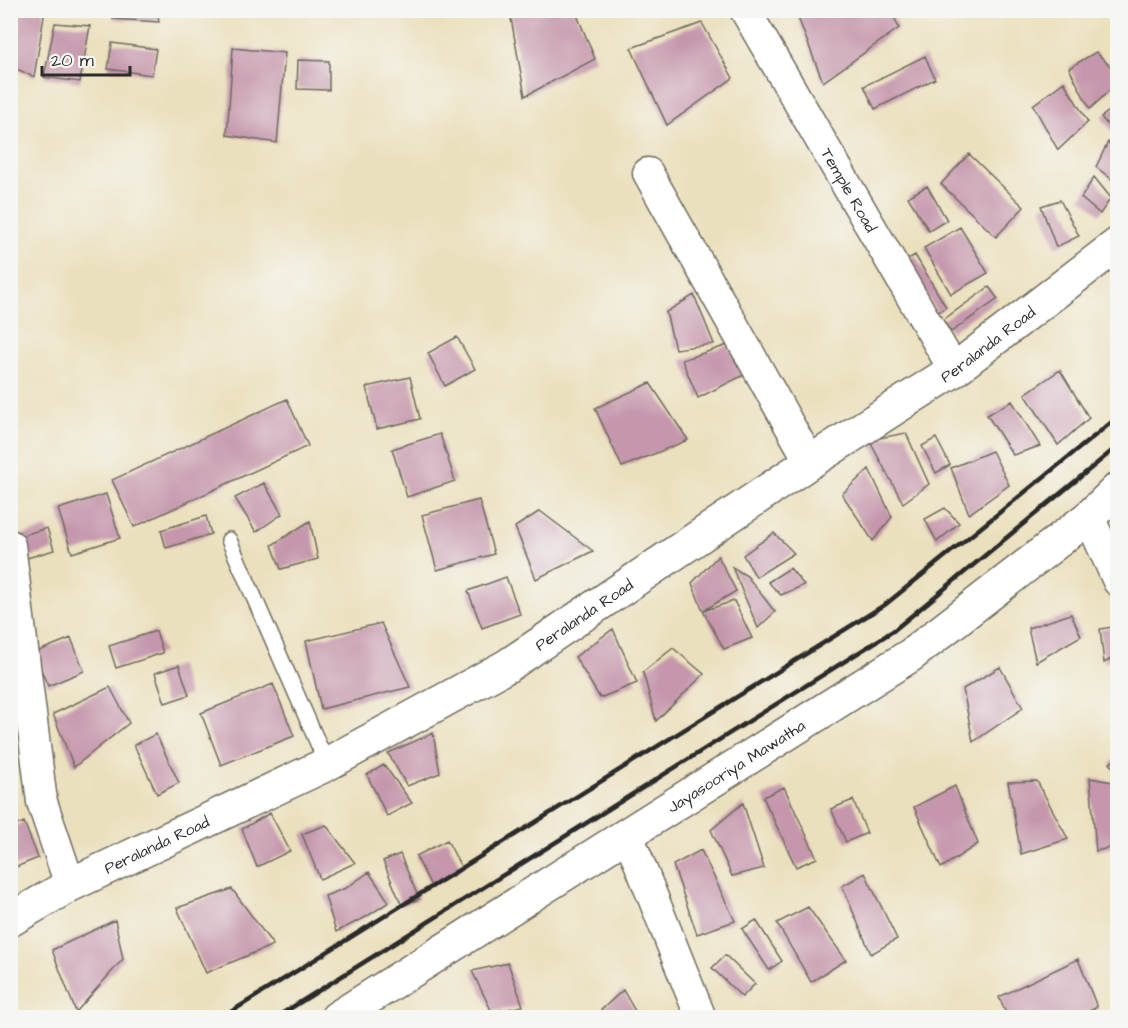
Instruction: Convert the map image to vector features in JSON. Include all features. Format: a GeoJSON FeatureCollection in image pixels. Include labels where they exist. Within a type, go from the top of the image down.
{"type":"FeatureCollection","features":[{"type":"Feature","properties":{"kind":"main road","name":"Peralanda Road"},"geometry":{"type":"LineString","coordinates":[[10,920],[70,885],[327,764],[507,666],[810,462],[954,370],[1118,244]]}},
{"type":"Feature","properties":{"kind":"main road","name":"Jayasooriya Mawatha"},"geometry":{"type":"LineString","coordinates":[[337,1017],[628,836],[911,655],[1089,517],[1118,489]]}},
{"type":"Feature","properties":{"kind":"street","name":"Temple Road"},"geometry":{"type":"LineString","coordinates":[[745,10],[954,370]]}},
{"type":"Feature","properties":{"kind":"street"},"geometry":{"type":"LineString","coordinates":[[648,173],[810,462]]}},
{"type":"Feature","properties":{"kind":"street"},"geometry":{"type":"LineString","coordinates":[[1089,517],[1118,581]]}},
{"type":"Feature","properties":{"kind":"street"},"geometry":{"type":"LineString","coordinates":[[10,545],[42,802],[70,885]]}},
{"type":"Feature","properties":{"kind":"street"},"geometry":{"type":"LineString","coordinates":[[628,836],[701,1017]]}},
{"type":"Feature","properties":{"kind":"lane"},"geometry":{"type":"LineString","coordinates":[[229,540],[327,764]]}},
{"type":"Feature","properties":{"kind":"building"},"geometry":{"type":"Polygon","coordinates":[[[10,10],[45,10],[34,77],[10,66],[10,10]]]}},
{"type":"Feature","properties":{"kind":"building"},"geometry":{"type":"Polygon","coordinates":[[[117,10],[157,10],[159,22],[113,19],[117,10]]]}},
{"type":"Feature","properties":{"kind":"building"},"geometry":{"type":"Polygon","coordinates":[[[515,10],[575,10],[595,59],[525,96],[510,13],[515,10]]]}},
{"type":"Feature","properties":{"kind":"building"},"geometry":{"type":"Polygon","coordinates":[[[803,10],[891,10],[899,28],[823,82],[797,15],[803,10]]]}},
{"type":"Feature","properties":{"kind":"building"},"geometry":{"type":"Polygon","coordinates":[[[55,23],[90,26],[80,82],[44,77],[55,23]]]}},
{"type":"Feature","properties":{"kind":"building"},"geometry":{"type":"Polygon","coordinates":[[[702,23],[733,78],[667,125],[631,48],[702,23]]]}},
{"type":"Feature","properties":{"kind":"building"},"geometry":{"type":"Polygon","coordinates":[[[112,43],[156,49],[152,75],[108,69],[112,43]]]}},
{"type":"Feature","properties":{"kind":"building"},"geometry":{"type":"Polygon","coordinates":[[[233,48],[285,53],[277,143],[227,135],[233,48]]]}},
{"type":"Feature","properties":{"kind":"building"},"geometry":{"type":"Polygon","coordinates":[[[1096,52],[1118,74],[1118,82],[1090,109],[1069,68],[1096,52]]]}},
{"type":"Feature","properties":{"kind":"building"},"geometry":{"type":"Polygon","coordinates":[[[925,56],[935,79],[875,109],[864,86],[925,56]]]}},
{"type":"Feature","properties":{"kind":"building"},"geometry":{"type":"Polygon","coordinates":[[[298,60],[329,61],[329,90],[297,89],[298,60]]]}},
{"type":"Feature","properties":{"kind":"building"},"geometry":{"type":"Polygon","coordinates":[[[1064,82],[1088,122],[1058,150],[1033,105],[1064,82]]]}},
{"type":"Feature","properties":{"kind":"building"},"geometry":{"type":"Polygon","coordinates":[[[1118,105],[1118,138],[1101,117],[1118,105]]]}},
{"type":"Feature","properties":{"kind":"building"},"geometry":{"type":"Polygon","coordinates":[[[1108,142],[1118,153],[1118,184],[1096,167],[1108,142]]]}},
{"type":"Feature","properties":{"kind":"building"},"geometry":{"type":"Polygon","coordinates":[[[969,154],[1024,207],[996,237],[941,184],[969,154]]]}},
{"type":"Feature","properties":{"kind":"building"},"geometry":{"type":"Polygon","coordinates":[[[1094,177],[1111,198],[1100,214],[1081,198],[1094,177]]]}},
{"type":"Feature","properties":{"kind":"building"},"geometry":{"type":"Polygon","coordinates":[[[927,186],[947,220],[929,231],[908,197],[927,186]]]}},
{"type":"Feature","properties":{"kind":"building"},"geometry":{"type":"Polygon","coordinates":[[[1060,200],[1079,236],[1056,247],[1041,206],[1060,200]]]}},
{"type":"Feature","properties":{"kind":"building"},"geometry":{"type":"Polygon","coordinates":[[[960,227],[988,273],[951,294],[924,248],[960,227]]]}},
{"type":"Feature","properties":{"kind":"building"},"geometry":{"type":"Polygon","coordinates":[[[915,255],[946,307],[937,313],[905,261],[915,255]]]}},
{"type":"Feature","properties":{"kind":"building"},"geometry":{"type":"Polygon","coordinates":[[[989,287],[998,299],[951,332],[943,320],[989,287]]]}},
{"type":"Feature","properties":{"kind":"building"},"geometry":{"type":"Polygon","coordinates":[[[694,295],[714,344],[675,349],[666,312],[694,295]]]}},
{"type":"Feature","properties":{"kind":"building"},"geometry":{"type":"Polygon","coordinates":[[[457,337],[475,369],[445,386],[428,353],[457,337]]]}},
{"type":"Feature","properties":{"kind":"building"},"geometry":{"type":"Polygon","coordinates":[[[728,345],[746,374],[698,398],[682,360],[728,345]]]}},
{"type":"Feature","properties":{"kind":"building"},"geometry":{"type":"Polygon","coordinates":[[[1060,370],[1089,418],[1058,445],[1025,394],[1060,370]]]}},
{"type":"Feature","properties":{"kind":"building"},"geometry":{"type":"Polygon","coordinates":[[[410,377],[420,419],[377,429],[366,387],[410,377]]]}},
{"type":"Feature","properties":{"kind":"building"},"geometry":{"type":"Polygon","coordinates":[[[650,383],[688,440],[622,467],[595,408],[650,383]]]}},
{"type":"Feature","properties":{"kind":"building"},"geometry":{"type":"Polygon","coordinates":[[[287,399],[308,446],[134,527],[112,480],[287,399]]]}},
{"type":"Feature","properties":{"kind":"building"},"geometry":{"type":"Polygon","coordinates":[[[1012,401],[1040,446],[1013,455],[987,415],[1012,401]]]}},
{"type":"Feature","properties":{"kind":"building"},"geometry":{"type":"Polygon","coordinates":[[[906,433],[929,484],[903,503],[869,440],[906,433]]]}},
{"type":"Feature","properties":{"kind":"building"},"geometry":{"type":"Polygon","coordinates":[[[440,434],[455,481],[407,497],[392,449],[440,434]]]}},
{"type":"Feature","properties":{"kind":"building"},"geometry":{"type":"Polygon","coordinates":[[[936,438],[950,465],[936,473],[922,446],[936,438]]]}},
{"type":"Feature","properties":{"kind":"building"},"geometry":{"type":"Polygon","coordinates":[[[992,451],[1009,485],[969,514],[951,468],[992,451]]]}},
{"type":"Feature","properties":{"kind":"building"},"geometry":{"type":"Polygon","coordinates":[[[869,469],[892,517],[873,541],[842,494],[869,469]]]}},
{"type":"Feature","properties":{"kind":"building"},"geometry":{"type":"Polygon","coordinates":[[[264,483],[282,514],[256,532],[235,498],[264,483]]]}},
{"type":"Feature","properties":{"kind":"building"},"geometry":{"type":"Polygon","coordinates":[[[106,494],[120,538],[72,553],[58,509],[106,494]]]}},
{"type":"Feature","properties":{"kind":"building"},"geometry":{"type":"Polygon","coordinates":[[[479,500],[494,554],[437,570],[422,515],[479,500]]]}},
{"type":"Feature","properties":{"kind":"building"},"geometry":{"type":"Polygon","coordinates":[[[945,508],[959,523],[937,542],[925,519],[945,508]]]}},
{"type":"Feature","properties":{"kind":"building"},"geometry":{"type":"Polygon","coordinates":[[[540,511],[593,551],[536,579],[515,527],[540,511]]]}},
{"type":"Feature","properties":{"kind":"building"},"geometry":{"type":"Polygon","coordinates":[[[206,516],[211,534],[166,548],[161,530],[206,516]]]}},
{"type":"Feature","properties":{"kind":"building"},"geometry":{"type":"Polygon","coordinates":[[[310,521],[318,559],[281,569],[272,545],[310,521]]]}},
{"type":"Feature","properties":{"kind":"building"},"geometry":{"type":"Polygon","coordinates":[[[47,528],[54,550],[27,558],[20,536],[47,528]]]}},
{"type":"Feature","properties":{"kind":"building"},"geometry":{"type":"Polygon","coordinates":[[[774,533],[794,553],[756,577],[743,555],[774,533]]]}},
{"type":"Feature","properties":{"kind":"building"},"geometry":{"type":"Polygon","coordinates":[[[718,556],[736,591],[703,611],[692,583],[718,556]]]}},
{"type":"Feature","properties":{"kind":"building"},"geometry":{"type":"Polygon","coordinates":[[[732,567],[747,576],[775,612],[758,628],[732,567]]]}},
{"type":"Feature","properties":{"kind":"building"},"geometry":{"type":"Polygon","coordinates":[[[790,568],[804,585],[781,595],[768,582],[790,568]]]}},
{"type":"Feature","properties":{"kind":"building"},"geometry":{"type":"Polygon","coordinates":[[[506,577],[520,614],[482,628],[468,591],[506,577]]]}},
{"type":"Feature","properties":{"kind":"building"},"geometry":{"type":"Polygon","coordinates":[[[734,601],[752,638],[724,649],[703,611],[734,601]]]}},
{"type":"Feature","properties":{"kind":"building"},"geometry":{"type":"Polygon","coordinates":[[[1071,614],[1081,636],[1036,662],[1028,628],[1071,614]]]}},
{"type":"Feature","properties":{"kind":"building"},"geometry":{"type":"Polygon","coordinates":[[[381,623],[410,687],[321,709],[306,641],[381,623]]]}},
{"type":"Feature","properties":{"kind":"building"},"geometry":{"type":"Polygon","coordinates":[[[1118,626],[1118,655],[1104,663],[1100,629],[1118,626]]]}},
{"type":"Feature","properties":{"kind":"building"},"geometry":{"type":"Polygon","coordinates":[[[613,629],[637,683],[600,698],[575,657],[613,629]]]}},
{"type":"Feature","properties":{"kind":"building"},"geometry":{"type":"Polygon","coordinates":[[[156,631],[163,653],[116,668],[109,646],[156,631]]]}},
{"type":"Feature","properties":{"kind":"building"},"geometry":{"type":"Polygon","coordinates":[[[71,638],[84,671],[48,686],[34,653],[71,638]]]}},
{"type":"Feature","properties":{"kind":"building"},"geometry":{"type":"Polygon","coordinates":[[[673,648],[704,674],[656,721],[643,672],[673,648]]]}},
{"type":"Feature","properties":{"kind":"building"},"geometry":{"type":"Polygon","coordinates":[[[179,665],[189,695],[165,703],[155,673],[179,665]]]}},
{"type":"Feature","properties":{"kind":"building"},"geometry":{"type":"Polygon","coordinates":[[[1000,667],[1023,708],[973,742],[963,689],[1000,667]]]}},
{"type":"Feature","properties":{"kind":"building"},"geometry":{"type":"Polygon","coordinates":[[[1118,673],[1118,684],[1111,677],[1118,673]]]}},
{"type":"Feature","properties":{"kind":"building"},"geometry":{"type":"Polygon","coordinates":[[[273,684],[294,736],[221,765],[201,713],[273,684]]]}},
{"type":"Feature","properties":{"kind":"building"},"geometry":{"type":"Polygon","coordinates":[[[110,687],[129,723],[74,767],[53,714],[110,687]]]}},
{"type":"Feature","properties":{"kind":"building"},"geometry":{"type":"Polygon","coordinates":[[[433,733],[440,773],[407,786],[388,753],[433,733]]]}},
{"type":"Feature","properties":{"kind":"building"},"geometry":{"type":"Polygon","coordinates":[[[156,734],[179,783],[157,794],[134,745],[156,734]]]}},
{"type":"Feature","properties":{"kind":"building"},"geometry":{"type":"Polygon","coordinates":[[[1118,758],[1118,775],[1110,763],[1118,758]]]}},
{"type":"Feature","properties":{"kind":"building"},"geometry":{"type":"Polygon","coordinates":[[[384,765],[412,803],[387,816],[367,775],[384,765]]]}},
{"type":"Feature","properties":{"kind":"building"},"geometry":{"type":"Polygon","coordinates":[[[1090,778],[1118,783],[1118,846],[1096,851],[1090,778]]]}},
{"type":"Feature","properties":{"kind":"building"},"geometry":{"type":"Polygon","coordinates":[[[1037,781],[1068,839],[1021,854],[1008,782],[1037,781]]]}},
{"type":"Feature","properties":{"kind":"building"},"geometry":{"type":"Polygon","coordinates":[[[955,786],[978,844],[941,868],[914,807],[955,786]]]}},
{"type":"Feature","properties":{"kind":"building"},"geometry":{"type":"Polygon","coordinates":[[[784,787],[817,858],[796,867],[763,797],[784,787]]]}},
{"type":"Feature","properties":{"kind":"building"},"geometry":{"type":"Polygon","coordinates":[[[853,800],[867,833],[846,842],[831,809],[853,800]]]}},
{"type":"Feature","properties":{"kind":"building"},"geometry":{"type":"Polygon","coordinates":[[[743,803],[764,868],[732,876],[711,830],[743,803]]]}},
{"type":"Feature","properties":{"kind":"building"},"geometry":{"type":"Polygon","coordinates":[[[270,813],[290,851],[257,867],[242,829],[270,813]]]}},
{"type":"Feature","properties":{"kind":"building"},"geometry":{"type":"Polygon","coordinates":[[[24,822],[38,858],[16,867],[10,853],[10,828],[24,822]]]}},
{"type":"Feature","properties":{"kind":"building"},"geometry":{"type":"Polygon","coordinates":[[[326,825],[355,863],[320,879],[302,834],[326,825]]]}},
{"type":"Feature","properties":{"kind":"building"},"geometry":{"type":"Polygon","coordinates":[[[447,840],[462,869],[431,886],[416,856],[447,840]]]}},
{"type":"Feature","properties":{"kind":"building"},"geometry":{"type":"Polygon","coordinates":[[[701,850],[735,921],[697,934],[673,865],[701,850]]]}},
{"type":"Feature","properties":{"kind":"building"},"geometry":{"type":"Polygon","coordinates":[[[400,854],[419,899],[402,906],[383,861],[400,854]]]}},
{"type":"Feature","properties":{"kind":"building"},"geometry":{"type":"Polygon","coordinates":[[[369,872],[389,902],[336,932],[325,896],[346,888],[369,872]]]}},
{"type":"Feature","properties":{"kind":"building"},"geometry":{"type":"Polygon","coordinates":[[[865,873],[897,939],[871,954],[842,886],[865,873]]]}},
{"type":"Feature","properties":{"kind":"building"},"geometry":{"type":"Polygon","coordinates":[[[232,889],[273,945],[206,973],[177,908],[232,889]]]}},
{"type":"Feature","properties":{"kind":"building"},"geometry":{"type":"Polygon","coordinates":[[[808,907],[846,960],[811,982],[777,923],[808,907]]]}},
{"type":"Feature","properties":{"kind":"building"},"geometry":{"type":"Polygon","coordinates":[[[115,920],[123,959],[76,1012],[52,950],[115,920]]]}},
{"type":"Feature","properties":{"kind":"building"},"geometry":{"type":"Polygon","coordinates":[[[756,920],[782,961],[769,970],[742,929],[756,920]]]}},
{"type":"Feature","properties":{"kind":"building"},"geometry":{"type":"Polygon","coordinates":[[[725,955],[755,984],[742,997],[712,968],[725,955]]]}},
{"type":"Feature","properties":{"kind":"building"},"geometry":{"type":"Polygon","coordinates":[[[1078,959],[1097,1007],[1076,1018],[1008,1018],[999,997],[1078,959]]]}},
{"type":"Feature","properties":{"kind":"building"},"geometry":{"type":"Polygon","coordinates":[[[508,963],[523,1006],[492,1012],[472,971],[508,963]]]}},
{"type":"Feature","properties":{"kind":"building"},"geometry":{"type":"Polygon","coordinates":[[[623,990],[639,1018],[607,1018],[601,1010],[623,990]]]}},
{"type":"Feature","properties":{"kind":"railway"},"geometry":{"type":"LineString","coordinates":[[221,1018],[886,604],[1118,417]]}},
{"type":"Feature","properties":{"kind":"railway"},"geometry":{"type":"LineString","coordinates":[[275,1018],[893,631],[1118,446]]}}]}
